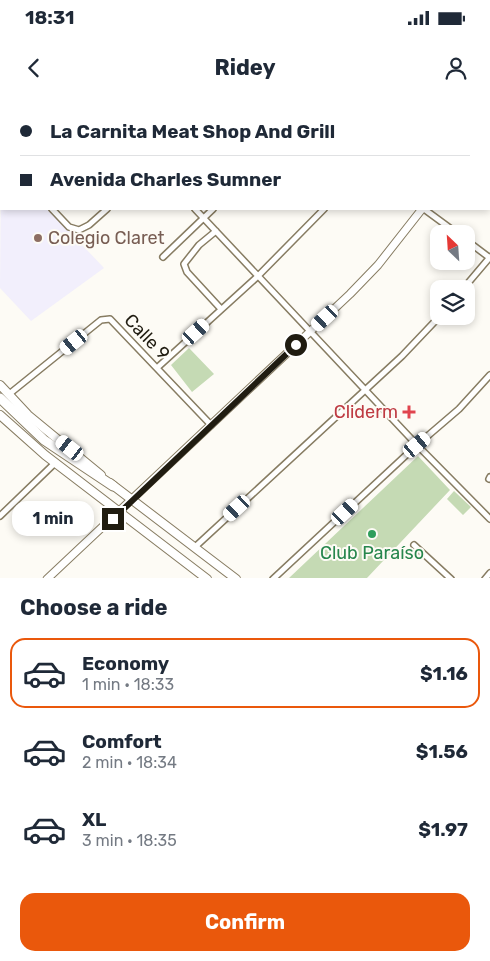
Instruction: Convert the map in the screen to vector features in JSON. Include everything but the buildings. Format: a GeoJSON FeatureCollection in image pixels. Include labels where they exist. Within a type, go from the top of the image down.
{"type":"FeatureCollection","features":[{"type":"Feature","properties":{"kind":"highway"},"geometry":{"type":"LineString","coordinates":[[3,397],[44,440],[114,486]]}},
{"type":"Feature","properties":{"kind":"main road"},"geometry":{"type":"LineString","coordinates":[[0,385],[3,397]]}},
{"type":"Feature","properties":{"kind":"main road"},"geometry":{"type":"LineString","coordinates":[[0,415],[55,463],[208,578]]}},
{"type":"Feature","properties":{"kind":"main road"},"geometry":{"type":"LineString","coordinates":[[114,486],[236,578]]}},
{"type":"Feature","properties":{"kind":"street"},"geometry":{"type":"LineString","coordinates":[[53,210],[69,227],[79,230],[89,225],[106,210]]}},
{"type":"Feature","properties":{"kind":"street"},"geometry":{"type":"LineString","coordinates":[[196,210],[257,277],[490,519]]}},
{"type":"Feature","properties":{"kind":"street"},"geometry":{"type":"LineString","coordinates":[[163,257],[211,210]]}},
{"type":"Feature","properties":{"kind":"street"},"geometry":{"type":"LineString","coordinates":[[158,367],[257,277],[323,210]]}},
{"type":"Feature","properties":{"kind":"street"},"geometry":{"type":"LineString","coordinates":[[47,578],[133,501],[378,265],[422,210]]}},
{"type":"Feature","properties":{"kind":"street"},"geometry":{"type":"LineString","coordinates":[[424,210],[445,225]]}},
{"type":"Feature","properties":{"kind":"street"},"geometry":{"type":"LineString","coordinates":[[216,231],[199,245],[184,264],[187,272],[221,309]]}},
{"type":"Feature","properties":{"kind":"street"},"geometry":{"type":"LineString","coordinates":[[471,280],[490,257],[475,246]]}},
{"type":"Feature","properties":{"kind":"street","name":"Calle 9"},"geometry":{"type":"LineString","coordinates":[[3,397],[105,318],[116,323],[211,425]]}},
{"type":"Feature","properties":{"kind":"street"},"geometry":{"type":"LineString","coordinates":[[195,548],[364,389],[402,356],[431,325]]}},
{"type":"Feature","properties":{"kind":"street"},"geometry":{"type":"LineString","coordinates":[[274,578],[417,445],[459,409],[490,375]]}},
{"type":"Feature","properties":{"kind":"street"},"geometry":{"type":"LineString","coordinates":[[0,516],[55,463]]}},
{"type":"Feature","properties":{"kind":"street"},"geometry":{"type":"LineString","coordinates":[[414,544],[451,578]]}},
{"type":"Feature","properties":{"kind":"street"},"geometry":{"type":"LineString","coordinates":[[485,578],[490,573]]}},
{"type":"Feature","properties":{"kind":"shaded area","name":"Colegio Claret"},"geometry":{"type":"Polygon","coordinates":[[[1,210],[49,210],[104,268],[31,321],[0,288],[1,210]]]}},
{"type":"Feature","properties":{"kind":"green space"},"geometry":{"type":"Polygon","coordinates":[[[189,348],[214,374],[192,392],[171,365],[189,348]]]}},
{"type":"Feature","properties":{"kind":"green space","name":"Club Paraíso"},"geometry":{"type":"Polygon","coordinates":[[[418,456],[450,490],[367,578],[289,578],[418,456]]]}},
{"type":"Feature","properties":{"kind":"green space"},"geometry":{"type":"Polygon","coordinates":[[[454,491],[471,507],[463,515],[447,499],[454,491]]]}},
{"type":"Feature","properties":{"kind":"place","name":"Colegio Claret"},"geometry":{"type":"Point","coordinates":[38,238]}},
{"type":"Feature","properties":{"kind":"place","name":"Cliderm"},"geometry":{"type":"Point","coordinates":[409,412]}},
{"type":"Feature","properties":{"kind":"place","name":"Club Paraíso"},"geometry":{"type":"Point","coordinates":[372,534]}},
{"type":"Feature","properties":{"kind":"route"},"geometry":{"type":"LineString","coordinates":[[113,519],[296,345]]}}]}
